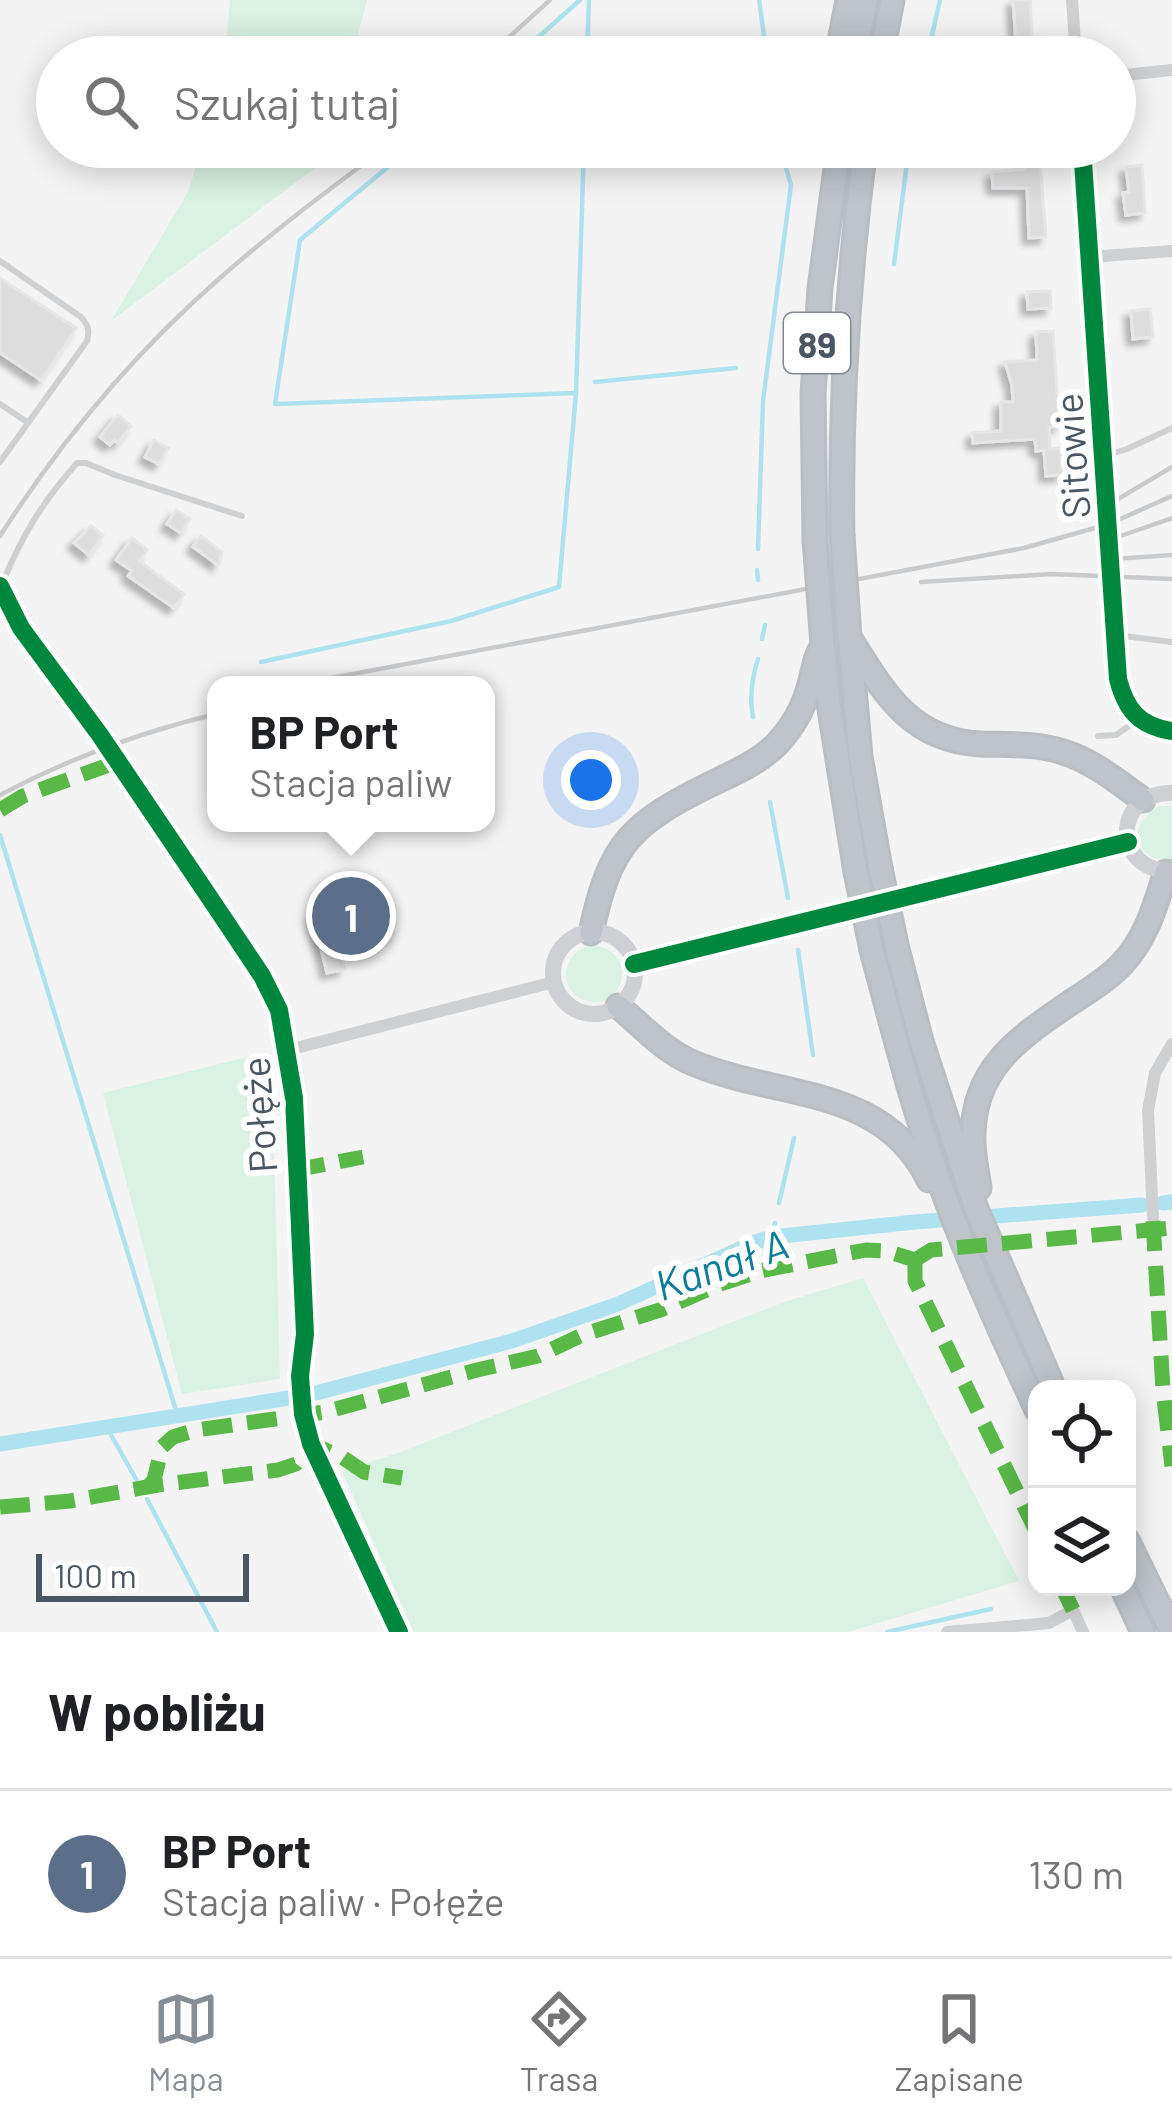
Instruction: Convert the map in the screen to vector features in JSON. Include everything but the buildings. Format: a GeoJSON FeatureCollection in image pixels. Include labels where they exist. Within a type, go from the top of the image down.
{"type":"FeatureCollection","features":[{"type":"Feature","properties":{"kind":"highway"},"geometry":{"type":"LineString","coordinates":[[841,36],[848,0]]}},
{"type":"Feature","properties":{"kind":"highway"},"geometry":{"type":"LineString","coordinates":[[859,36],[866,0]]}},
{"type":"Feature","properties":{"kind":"highway"},"geometry":{"type":"LineString","coordinates":[[885,36],[892,0]]}},
{"type":"Feature","properties":{"kind":"highway","name":"89"},"geometry":{"type":"LineString","coordinates":[[836,168],[820,288],[814,394],[815,540],[829,703],[856,872],[899,1051],[947,1203],[1028,1390]]}},
{"type":"Feature","properties":{"kind":"highway","name":"89"},"geometry":{"type":"LineString","coordinates":[[863,168],[845,332],[842,414],[842,535],[860,756],[896,945],[921,1041],[975,1205],[1050,1380]]}},
{"type":"Feature","properties":{"kind":"highway"},"geometry":{"type":"LineString","coordinates":[[849,637],[890,700],[930,732],[964,743],[1062,752],[1090,764],[1143,800]]}},
{"type":"Feature","properties":{"kind":"highway"},"geometry":{"type":"LineString","coordinates":[[591,933],[605,876],[623,843],[672,803],[746,766],[778,742],[803,703],[815,657],[824,645]]}},
{"type":"Feature","properties":{"kind":"highway"},"geometry":{"type":"LineString","coordinates":[[975,1205],[980,1187],[973,1126],[992,1068],[1028,1032],[1125,961],[1146,929],[1169,872]]}},
{"type":"Feature","properties":{"kind":"highway"},"geometry":{"type":"LineString","coordinates":[[618,1006],[686,1060],[849,1107],[884,1124],[908,1145],[937,1198],[947,1203]]}},
{"type":"Feature","properties":{"kind":"highway"},"geometry":{"type":"LineString","coordinates":[[1136,1558],[1172,1632]]}},
{"type":"Feature","properties":{"kind":"highway"},"geometry":{"type":"LineString","coordinates":[[1126,1596],[1143,1632]]}},
{"type":"Feature","properties":{"kind":"street"},"geometry":{"type":"LineString","coordinates":[[1072,0],[1075,36]]}},
{"type":"Feature","properties":{"kind":"street"},"geometry":{"type":"LineString","coordinates":[[1136,74],[1172,70]]}},
{"type":"Feature","properties":{"kind":"street","name":"Sitowie"},"geometry":{"type":"LineString","coordinates":[[1084,168],[1118,679],[1123,699],[1139,719]]}},
{"type":"Feature","properties":{"kind":"street"},"geometry":{"type":"LineString","coordinates":[[1090,257],[1172,251]]}},
{"type":"Feature","properties":{"kind":"street","name":"Połęże"},"geometry":{"type":"LineString","coordinates":[[0,587],[21,628],[98,732],[262,976],[279,1010],[294,1098],[303,1414],[311,1444],[399,1632]]}},
{"type":"Feature","properties":{"kind":"street"},"geometry":{"type":"LineString","coordinates":[[1139,719],[1172,731]]}},
{"type":"Feature","properties":{"kind":"street"},"geometry":{"type":"LineString","coordinates":[[1169,872],[1138,860],[1126,832],[1131,814],[1143,800],[1172,793]]}},
{"type":"Feature","properties":{"kind":"street"},"geometry":{"type":"LineString","coordinates":[[634,964],[1128,842]]}},
{"type":"Feature","properties":{"kind":"street"},"geometry":{"type":"LineString","coordinates":[[591,933],[618,940],[634,964],[634,983],[618,1006],[602,1013],[576,1010],[554,982],[558,953],[572,939],[591,933]]}},
{"type":"Feature","properties":{"kind":"street"},"geometry":{"type":"LineString","coordinates":[[288,1050],[554,982]]}},
{"type":"Feature","properties":{"kind":"street"},"geometry":{"type":"LineString","coordinates":[[1154,1217],[1148,1110],[1155,1072],[1172,1044]]}},
{"type":"Feature","properties":{"kind":"street"},"geometry":{"type":"LineString","coordinates":[[947,1632],[1049,1623],[1073,1610],[1083,1632]]}},
{"type":"Feature","properties":{"kind":"lane"},"geometry":{"type":"LineString","coordinates":[[0,261],[81,317],[89,332],[0,462]]}},
{"type":"Feature","properties":{"kind":"lane"},"geometry":{"type":"LineString","coordinates":[[0,404],[27,422]]}},
{"type":"Feature","properties":{"kind":"lane"},"geometry":{"type":"LineString","coordinates":[[1104,456],[1172,428]]}},
{"type":"Feature","properties":{"kind":"lane","name":"Połęże"},"geometry":{"type":"LineString","coordinates":[[0,587],[25,532],[77,463],[242,516]]}},
{"type":"Feature","properties":{"kind":"lane"},"geometry":{"type":"LineString","coordinates":[[1116,635],[1172,642]]}},
{"type":"Feature","properties":{"kind":"lane"},"geometry":{"type":"LineString","coordinates":[[1098,736],[1116,735],[1139,719]]}},
{"type":"Feature","properties":{"kind":"green space"},"geometry":{"type":"Polygon","coordinates":[[[230,0],[367,0],[358,36],[227,36],[230,0]]]}},
{"type":"Feature","properties":{"kind":"green space"},"geometry":{"type":"Polygon","coordinates":[[[195,168],[315,168],[111,321],[188,192],[195,168]]]}},
{"type":"Feature","properties":{"kind":"green space"},"geometry":{"type":"Polygon","coordinates":[[[1160,806],[1172,806],[1172,861],[1149,855],[1138,840],[1142,821],[1160,806]]]}},
{"type":"Feature","properties":{"kind":"green space"},"geometry":{"type":"Polygon","coordinates":[[[594,946],[614,954],[622,974],[614,994],[594,1002],[574,994],[566,974],[574,954],[594,946]]]}},
{"type":"Feature","properties":{"kind":"green space"},"geometry":{"type":"Polygon","coordinates":[[[255,1055],[272,1072],[280,1379],[182,1394],[103,1093],[255,1055]]]}},
{"type":"Feature","properties":{"kind":"green space"},"geometry":{"type":"Polygon","coordinates":[[[863,1278],[1019,1581],[848,1632],[414,1632],[342,1471],[784,1302],[863,1278]]]}},
{"type":"Feature","properties":{"kind":"waterway"},"geometry":{"type":"LineString","coordinates":[[540,36],[580,0]]}},
{"type":"Feature","properties":{"kind":"waterway"},"geometry":{"type":"LineString","coordinates":[[588,36],[589,0]]}},
{"type":"Feature","properties":{"kind":"waterway"},"geometry":{"type":"LineString","coordinates":[[759,0],[764,36]]}},
{"type":"Feature","properties":{"kind":"waterway"},"geometry":{"type":"LineString","coordinates":[[932,36],[940,0]]}},
{"type":"Feature","properties":{"kind":"waterway"},"geometry":{"type":"LineString","coordinates":[[387,168],[300,240],[275,404],[576,393],[583,168]]}},
{"type":"Feature","properties":{"kind":"waterway"},"geometry":{"type":"LineString","coordinates":[[758,549],[763,401],[791,185],[786,168]]}},
{"type":"Feature","properties":{"kind":"waterway"},"geometry":{"type":"LineString","coordinates":[[894,264],[906,168]]}},
{"type":"Feature","properties":{"kind":"waterway"},"geometry":{"type":"LineString","coordinates":[[595,382],[736,368]]}},
{"type":"Feature","properties":{"kind":"waterway"},"geometry":{"type":"LineString","coordinates":[[261,662],[451,621],[559,587],[576,393]]}},
{"type":"Feature","properties":{"kind":"waterway"},"geometry":{"type":"LineString","coordinates":[[757,570],[758,580]]}},
{"type":"Feature","properties":{"kind":"waterway"},"geometry":{"type":"LineString","coordinates":[[762,639],[765,625]]}},
{"type":"Feature","properties":{"kind":"waterway"},"geometry":{"type":"LineString","coordinates":[[753,717],[758,659]]}},
{"type":"Feature","properties":{"kind":"waterway"},"geometry":{"type":"LineString","coordinates":[[770,802],[788,898]]}},
{"type":"Feature","properties":{"kind":"waterway"},"geometry":{"type":"LineString","coordinates":[[0,835],[178,1417]]}},
{"type":"Feature","properties":{"kind":"waterway"},"geometry":{"type":"LineString","coordinates":[[798,950],[813,1055]]}},
{"type":"Feature","properties":{"kind":"waterway"},"geometry":{"type":"LineString","coordinates":[[779,1203],[794,1138]]}},
{"type":"Feature","properties":{"kind":"waterway","name":"Kanał A"},"geometry":{"type":"LineString","coordinates":[[1163,1203],[1172,1202]]}},
{"type":"Feature","properties":{"kind":"waterway","name":"Kanał A"},"geometry":{"type":"LineString","coordinates":[[316,1393],[512,1341],[618,1304],[772,1237],[1142,1205]]}},
{"type":"Feature","properties":{"kind":"waterway"},"geometry":{"type":"LineString","coordinates":[[772,1237],[775,1223]]}},
{"type":"Feature","properties":{"kind":"waterway","name":"Kanał A"},"geometry":{"type":"LineString","coordinates":[[0,1444],[289,1398]]}},
{"type":"Feature","properties":{"kind":"waterway"},"geometry":{"type":"LineString","coordinates":[[107,1428],[136,1479]]}},
{"type":"Feature","properties":{"kind":"waterway"},"geometry":{"type":"LineString","coordinates":[[147,1499],[217,1632]]}},
{"type":"Feature","properties":{"kind":"waterway"},"geometry":{"type":"LineString","coordinates":[[887,1632],[991,1609]]}},
{"type":"Feature","properties":{"kind":"railway"},"geometry":{"type":"LineString","coordinates":[[510,36],[550,0]]}},
{"type":"Feature","properties":{"kind":"railway"},"geometry":{"type":"LineString","coordinates":[[0,536],[74,432],[158,336],[260,244],[359,168]]}},
{"type":"Feature","properties":{"kind":"railway"},"geometry":{"type":"LineString","coordinates":[[1088,517],[1172,467]]}},
{"type":"Feature","properties":{"kind":"railway"},"geometry":{"type":"LineString","coordinates":[[342,676],[1024,548],[1109,524],[1172,496]]}},
{"type":"Feature","properties":{"kind":"railway"},"geometry":{"type":"LineString","coordinates":[[1109,540],[1172,518]]}},
{"type":"Feature","properties":{"kind":"railway"},"geometry":{"type":"LineString","coordinates":[[1099,560],[1172,555]]}},
{"type":"Feature","properties":{"kind":"railway"},"geometry":{"type":"LineString","coordinates":[[921,582],[1052,574],[1172,579]]}},
{"type":"Feature","properties":{"kind":"railway"},"geometry":{"type":"LineString","coordinates":[[0,795],[105,748],[207,716]]}},
{"type":"Feature","properties":{"kind":"marked path"},"geometry":{"type":"LineString","coordinates":[[0,810],[23,796],[117,762]]}},
{"type":"Feature","properties":{"kind":"marked path"},"geometry":{"type":"LineString","coordinates":[[295,1170],[363,1157]]}},
{"type":"Feature","properties":{"kind":"marked path"},"geometry":{"type":"LineString","coordinates":[[1153,1221],[1172,1466]]}},
{"type":"Feature","properties":{"kind":"marked path"},"geometry":{"type":"LineString","coordinates":[[915,1260],[931,1250],[1172,1228]]}},
{"type":"Feature","properties":{"kind":"marked path"},"geometry":{"type":"LineString","coordinates":[[147,1488],[154,1480],[162,1447],[173,1437],[196,1430],[325,1412],[538,1356],[582,1335],[760,1271],[866,1250],[915,1260]]}},
{"type":"Feature","properties":{"kind":"marked path"},"geometry":{"type":"LineString","coordinates":[[915,1260],[915,1281],[1028,1514]]}},
{"type":"Feature","properties":{"kind":"marked path"},"geometry":{"type":"LineString","coordinates":[[0,1507],[278,1470],[296,1464],[311,1444],[364,1472],[402,1478]]}},
{"type":"Feature","properties":{"kind":"marked path"},"geometry":{"type":"LineString","coordinates":[[1066,1596],[1073,1610]]}},
{"type":"Feature","properties":{"kind":"cycle path"},"geometry":{"type":"LineString","coordinates":[[1083,168],[1118,679],[1136,715],[1172,731]]}},
{"type":"Feature","properties":{"kind":"cycle path"},"geometry":{"type":"LineString","coordinates":[[0,586],[21,628],[100,735],[262,976],[279,1010],[294,1098],[305,1334],[300,1376],[303,1414],[311,1444],[399,1632]]}},
{"type":"Feature","properties":{"kind":"cycle path"},"geometry":{"type":"LineString","coordinates":[[634,964],[1128,842]]}},
{"type":"Feature","properties":{"kind":"place","name":"BP Port"},"geometry":{"type":"Point","coordinates":[351,916]}}]}
